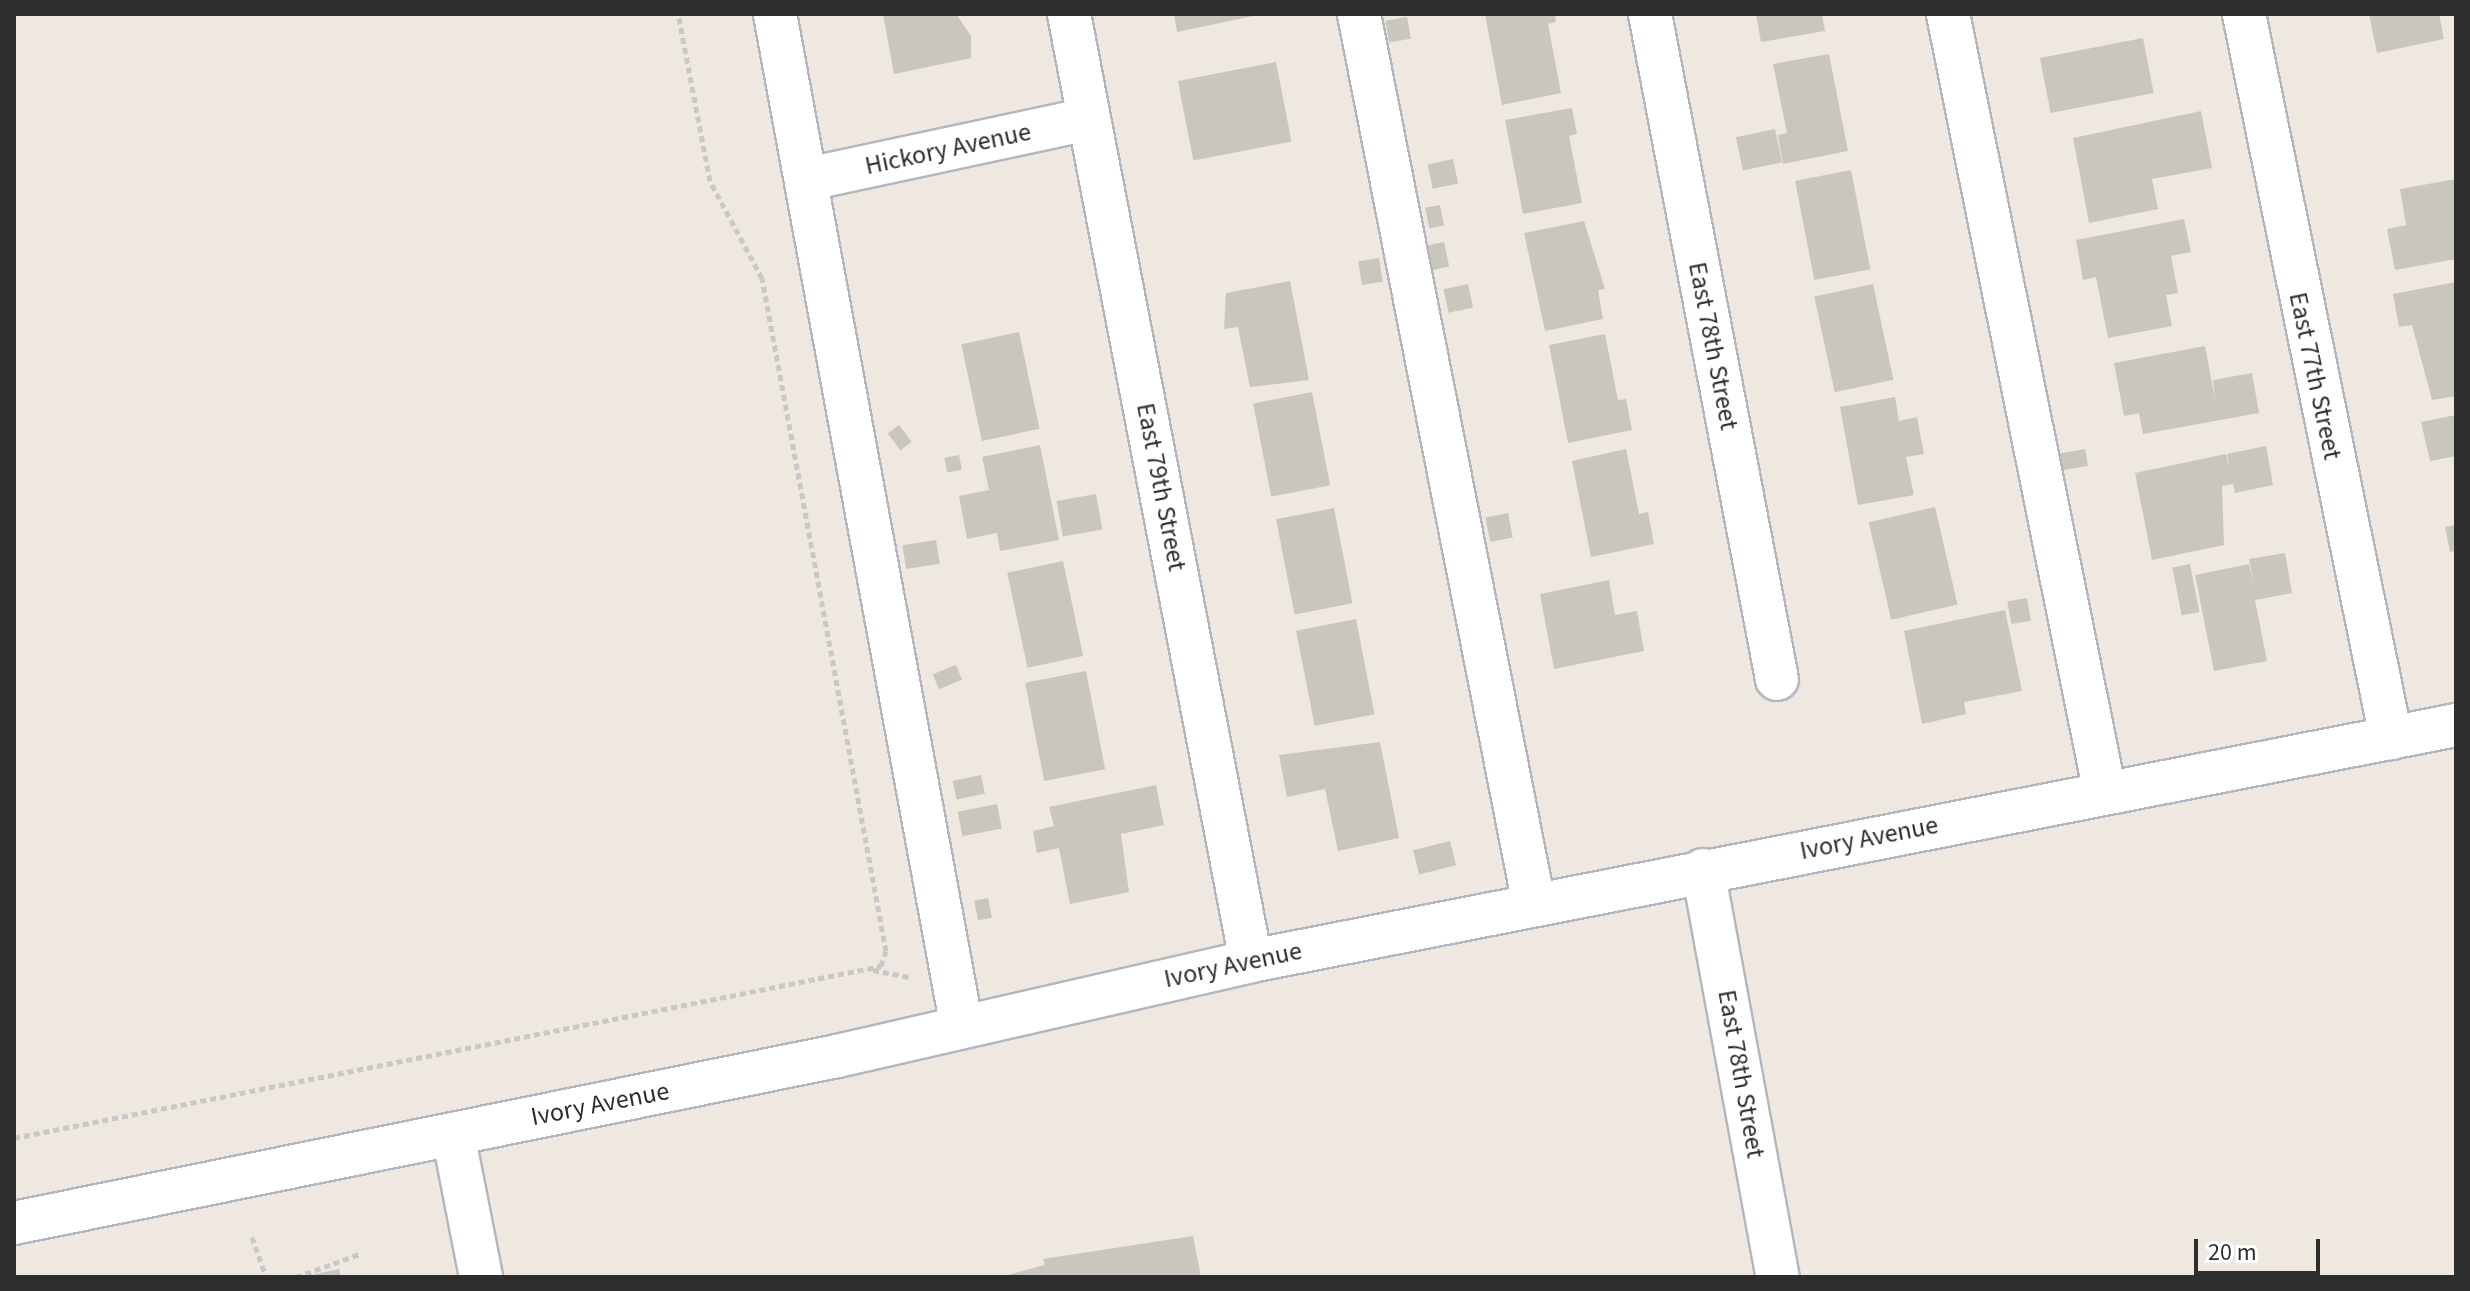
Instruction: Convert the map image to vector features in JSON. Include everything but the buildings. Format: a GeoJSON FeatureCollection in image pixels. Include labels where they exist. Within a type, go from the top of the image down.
{"type":"FeatureCollection","features":[{"type":"Feature","properties":{"kind":"street"},"geometry":{"type":"LineString","coordinates":[[775,14],[808,179],[961,1022]]}},
{"type":"Feature","properties":{"kind":"street","name":"East 79th Street"},"geometry":{"type":"LineString","coordinates":[[1069,14],[1251,961]]}},
{"type":"Feature","properties":{"kind":"street"},"geometry":{"type":"LineString","coordinates":[[1359,14],[1534,904]]}},
{"type":"Feature","properties":{"kind":"street","name":"East 78th Street"},"geometry":{"type":"LineString","coordinates":[[1650,14],[1777,679]]}},
{"type":"Feature","properties":{"kind":"street"},"geometry":{"type":"LineString","coordinates":[[1948,14],[2105,793]]}},
{"type":"Feature","properties":{"kind":"street","name":"East 77th Street"},"geometry":{"type":"LineString","coordinates":[[2244,14],[2391,738]]}},
{"type":"Feature","properties":{"kind":"street","name":"Hickory Avenue"},"geometry":{"type":"LineString","coordinates":[[808,179],[1089,119]]}},
{"type":"Feature","properties":{"kind":"street","name":"Ivory Avenue"},"geometry":{"type":"LineString","coordinates":[[14,1223],[837,1056],[961,1022],[1251,961],[1703,870],[2456,725]]}},
{"type":"Feature","properties":{"kind":"street","name":"East 78th Street"},"geometry":{"type":"LineString","coordinates":[[1703,870],[1778,1277]]}},
{"type":"Feature","properties":{"kind":"street"},"geometry":{"type":"LineString","coordinates":[[453,1134],[481,1277]]}},
{"type":"Feature","properties":{"kind":"path"},"geometry":{"type":"LineString","coordinates":[[14,1138],[881,966],[886,951],[762,278],[710,181],[678,14]]}},
{"type":"Feature","properties":{"kind":"path"},"geometry":{"type":"LineString","coordinates":[[252,1237],[266,1277]]}},
{"type":"Feature","properties":{"kind":"path"},"geometry":{"type":"LineString","coordinates":[[296,1277],[360,1254]]}}]}
